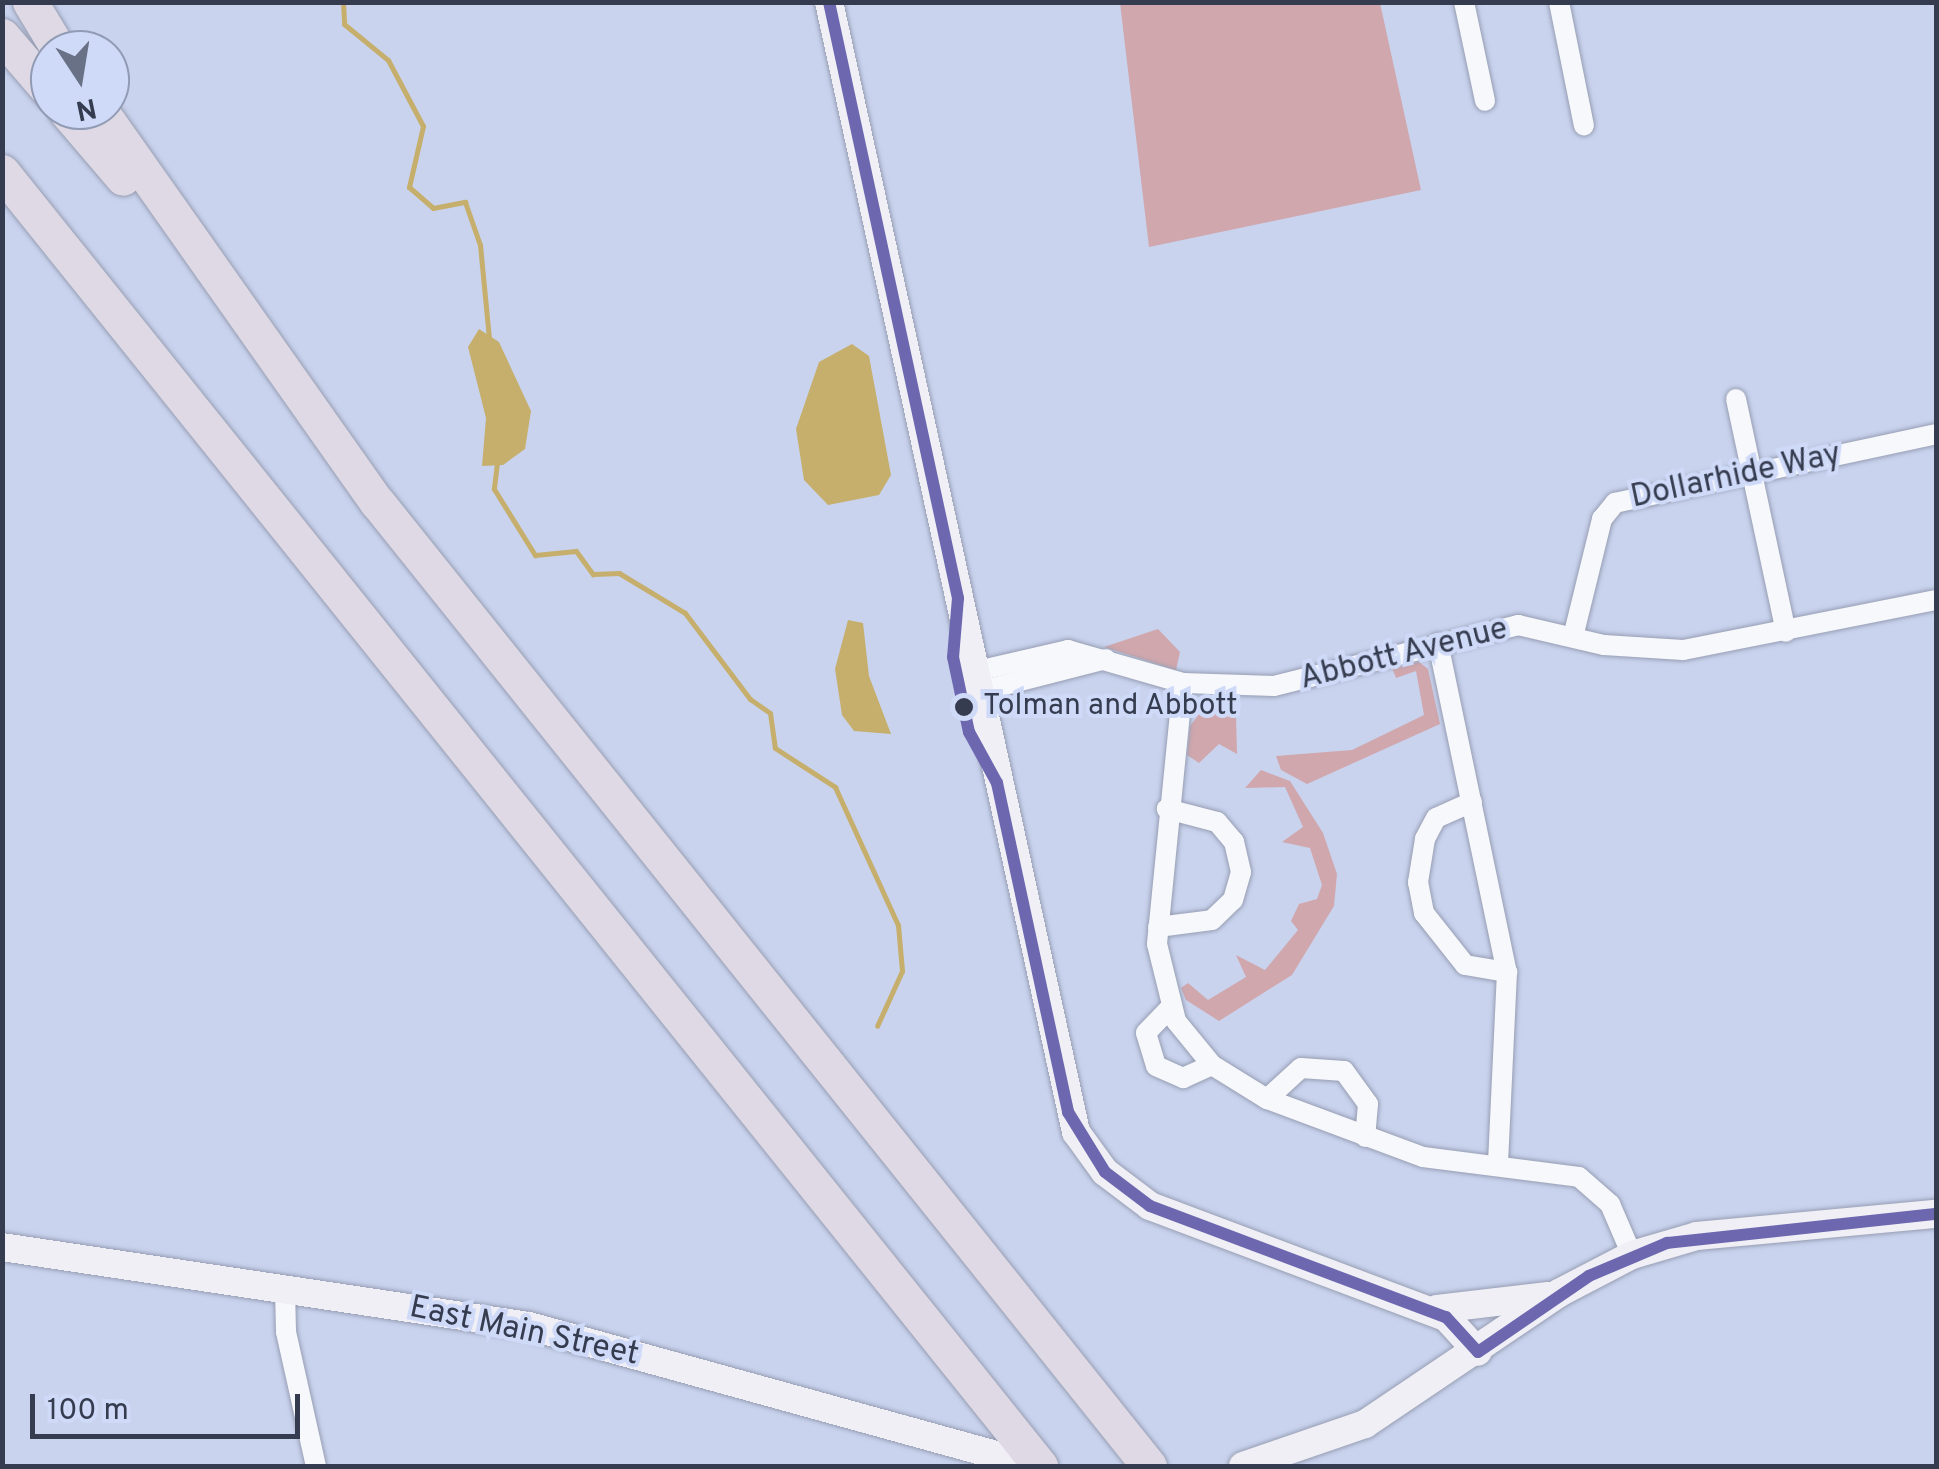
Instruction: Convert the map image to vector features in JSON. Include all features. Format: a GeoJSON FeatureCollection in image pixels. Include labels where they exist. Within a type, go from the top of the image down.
{"type":"FeatureCollection","features":[{"type":"Feature","properties":{"kind":"highway"},"geometry":{"type":"LineString","coordinates":[[30,2],[47,30]]}},
{"type":"Feature","properties":{"kind":"highway"},"geometry":{"type":"LineString","coordinates":[[2,36],[30,69]]}},
{"type":"Feature","properties":{"kind":"highway"},"geometry":{"type":"LineString","coordinates":[[82,130],[250,328]]}},
{"type":"Feature","properties":{"kind":"highway"},"geometry":{"type":"LineString","coordinates":[[114,130],[250,328],[377,502],[1150,1466]]}},
{"type":"Feature","properties":{"kind":"highway"},"geometry":{"type":"LineString","coordinates":[[2,172],[1038,1466]]}},
{"type":"Feature","properties":{"kind":"highway"},"geometry":{"type":"LineString","coordinates":[[2,194],[175,390]]}},
{"type":"Feature","properties":{"kind":"street"},"geometry":{"type":"LineString","coordinates":[[829,2],[1063,1094],[1088,1152],[1150,1206],[1462,1325],[1478,1352]]}},
{"type":"Feature","properties":{"kind":"street"},"geometry":{"type":"LineString","coordinates":[[1464,2],[1485,102]]}},
{"type":"Feature","properties":{"kind":"street"},"geometry":{"type":"LineString","coordinates":[[1559,2],[1584,126]]}},
{"type":"Feature","properties":{"kind":"street"},"geometry":{"type":"LineString","coordinates":[[1736,399],[1786,632]]}},
{"type":"Feature","properties":{"kind":"street","name":"Dollarhide Way"},"geometry":{"type":"LineString","coordinates":[[1573,636],[1602,519],[1615,502],[1936,434]]}},
{"type":"Feature","properties":{"kind":"street","name":"Abbott Avenue"},"geometry":{"type":"LineString","coordinates":[[975,682],[1068,650],[1183,683],[1283,685],[1438,642],[1518,625],[1683,650],[1936,600]]}},
{"type":"Feature","properties":{"kind":"street"},"geometry":{"type":"LineString","coordinates":[[1438,642],[1506,972],[1498,1164]]}},
{"type":"Feature","properties":{"kind":"street"},"geometry":{"type":"LineString","coordinates":[[1183,683],[1167,809],[1158,926],[1169,1010],[1212,1065],[1267,1099],[1423,1157],[1579,1177],[1610,1204],[1632,1255]]}},
{"type":"Feature","properties":{"kind":"street"},"geometry":{"type":"LineString","coordinates":[[1472,802],[1436,818],[1425,838],[1418,882],[1424,914],[1465,965],[1506,972]]}},
{"type":"Feature","properties":{"kind":"street"},"geometry":{"type":"LineString","coordinates":[[1158,926],[1212,920],[1233,900],[1241,872],[1234,842],[1217,822],[1167,809]]}},
{"type":"Feature","properties":{"kind":"street"},"geometry":{"type":"LineString","coordinates":[[1169,1010],[1146,1032],[1156,1066],[1183,1078],[1212,1065]]}},
{"type":"Feature","properties":{"kind":"street"},"geometry":{"type":"LineString","coordinates":[[1267,1099],[1301,1068],[1344,1071],[1368,1104],[1366,1136]]}},
{"type":"Feature","properties":{"kind":"street"},"geometry":{"type":"LineString","coordinates":[[1254,1464],[1365,1424],[1478,1352],[1559,1293],[1632,1255],[1697,1236],[1936,1214]]}},
{"type":"Feature","properties":{"kind":"street","name":"East Main Street"},"geometry":{"type":"LineString","coordinates":[[2,1247],[558,1333],[952,1448],[1038,1466]]}},
{"type":"Feature","properties":{"kind":"street"},"geometry":{"type":"LineString","coordinates":[[285,1290],[286,1332],[316,1466]]}},
{"type":"Feature","properties":{"kind":"street"},"geometry":{"type":"LineString","coordinates":[[1422,1308],[1475,1308],[1559,1293]]}},
{"type":"Feature","properties":{"kind":"shaded area"},"geometry":{"type":"Polygon","coordinates":[[[1120,3],[1380,3],[1421,190],[1149,247],[1120,3]]]}},
{"type":"Feature","properties":{"kind":"shaded area"},"geometry":{"type":"Polygon","coordinates":[[[479,329],[499,342],[531,411],[525,449],[503,465],[482,466],[486,418],[468,347],[479,329]]]}},
{"type":"Feature","properties":{"kind":"shaded area"},"geometry":{"type":"Polygon","coordinates":[[[852,344],[869,356],[891,475],[879,495],[828,505],[804,480],[796,429],[819,362],[852,344]]]}},
{"type":"Feature","properties":{"kind":"shaded area"},"geometry":{"type":"Polygon","coordinates":[[[848,620],[863,623],[869,676],[891,734],[854,731],[842,715],[835,669],[848,620]]]}},
{"type":"Feature","properties":{"kind":"shaded area"},"geometry":{"type":"Polygon","coordinates":[[[1158,629],[1180,652],[1176,670],[1104,647],[1158,629]]]}},
{"type":"Feature","properties":{"kind":"shaded area"},"geometry":{"type":"Polygon","coordinates":[[[1419,662],[1428,669],[1440,724],[1307,784],[1281,770],[1276,756],[1352,750],[1424,715],[1416,671],[1396,678],[1392,668],[1419,662]]]}},
{"type":"Feature","properties":{"kind":"shaded area"},"geometry":{"type":"Polygon","coordinates":[[[1203,709],[1236,715],[1237,754],[1219,744],[1199,763],[1187,755],[1190,726],[1203,709]]]}},
{"type":"Feature","properties":{"kind":"shaded area"},"geometry":{"type":"Polygon","coordinates":[[[1261,770],[1290,781],[1323,833],[1337,874],[1334,906],[1292,975],[1219,1021],[1186,1000],[1181,988],[1188,983],[1208,1000],[1246,977],[1236,955],[1265,970],[1298,930],[1291,921],[1299,904],[1317,899],[1322,885],[1310,848],[1282,842],[1303,827],[1285,787],[1245,788],[1261,770]]]}},
{"type":"Feature","properties":{"kind":"waterway"},"geometry":{"type":"LineString","coordinates":[[343,2],[344,24],[388,60],[423,126],[409,187],[433,208],[465,202],[480,245],[489,338]]}},
{"type":"Feature","properties":{"kind":"waterway"},"geometry":{"type":"LineString","coordinates":[[497,463],[494,489],[535,555],[576,551],[593,574],[619,573],[685,613],[750,699],[770,713],[775,748],[835,787],[898,925],[902,971],[877,1026]]}},
{"type":"Feature","properties":{"kind":"transit line"},"geometry":{"type":"LineString","coordinates":[[829,2],[958,598],[953,657],[969,732],[997,783],[1068,1112],[1105,1172],[1150,1206],[1446,1317],[1478,1352],[1589,1276],[1667,1243],[1936,1214]]}},
{"type":"Feature","properties":{"kind":"place","name":"Tolman and Abbott"},"geometry":{"type":"Point","coordinates":[964,707]}}]}
